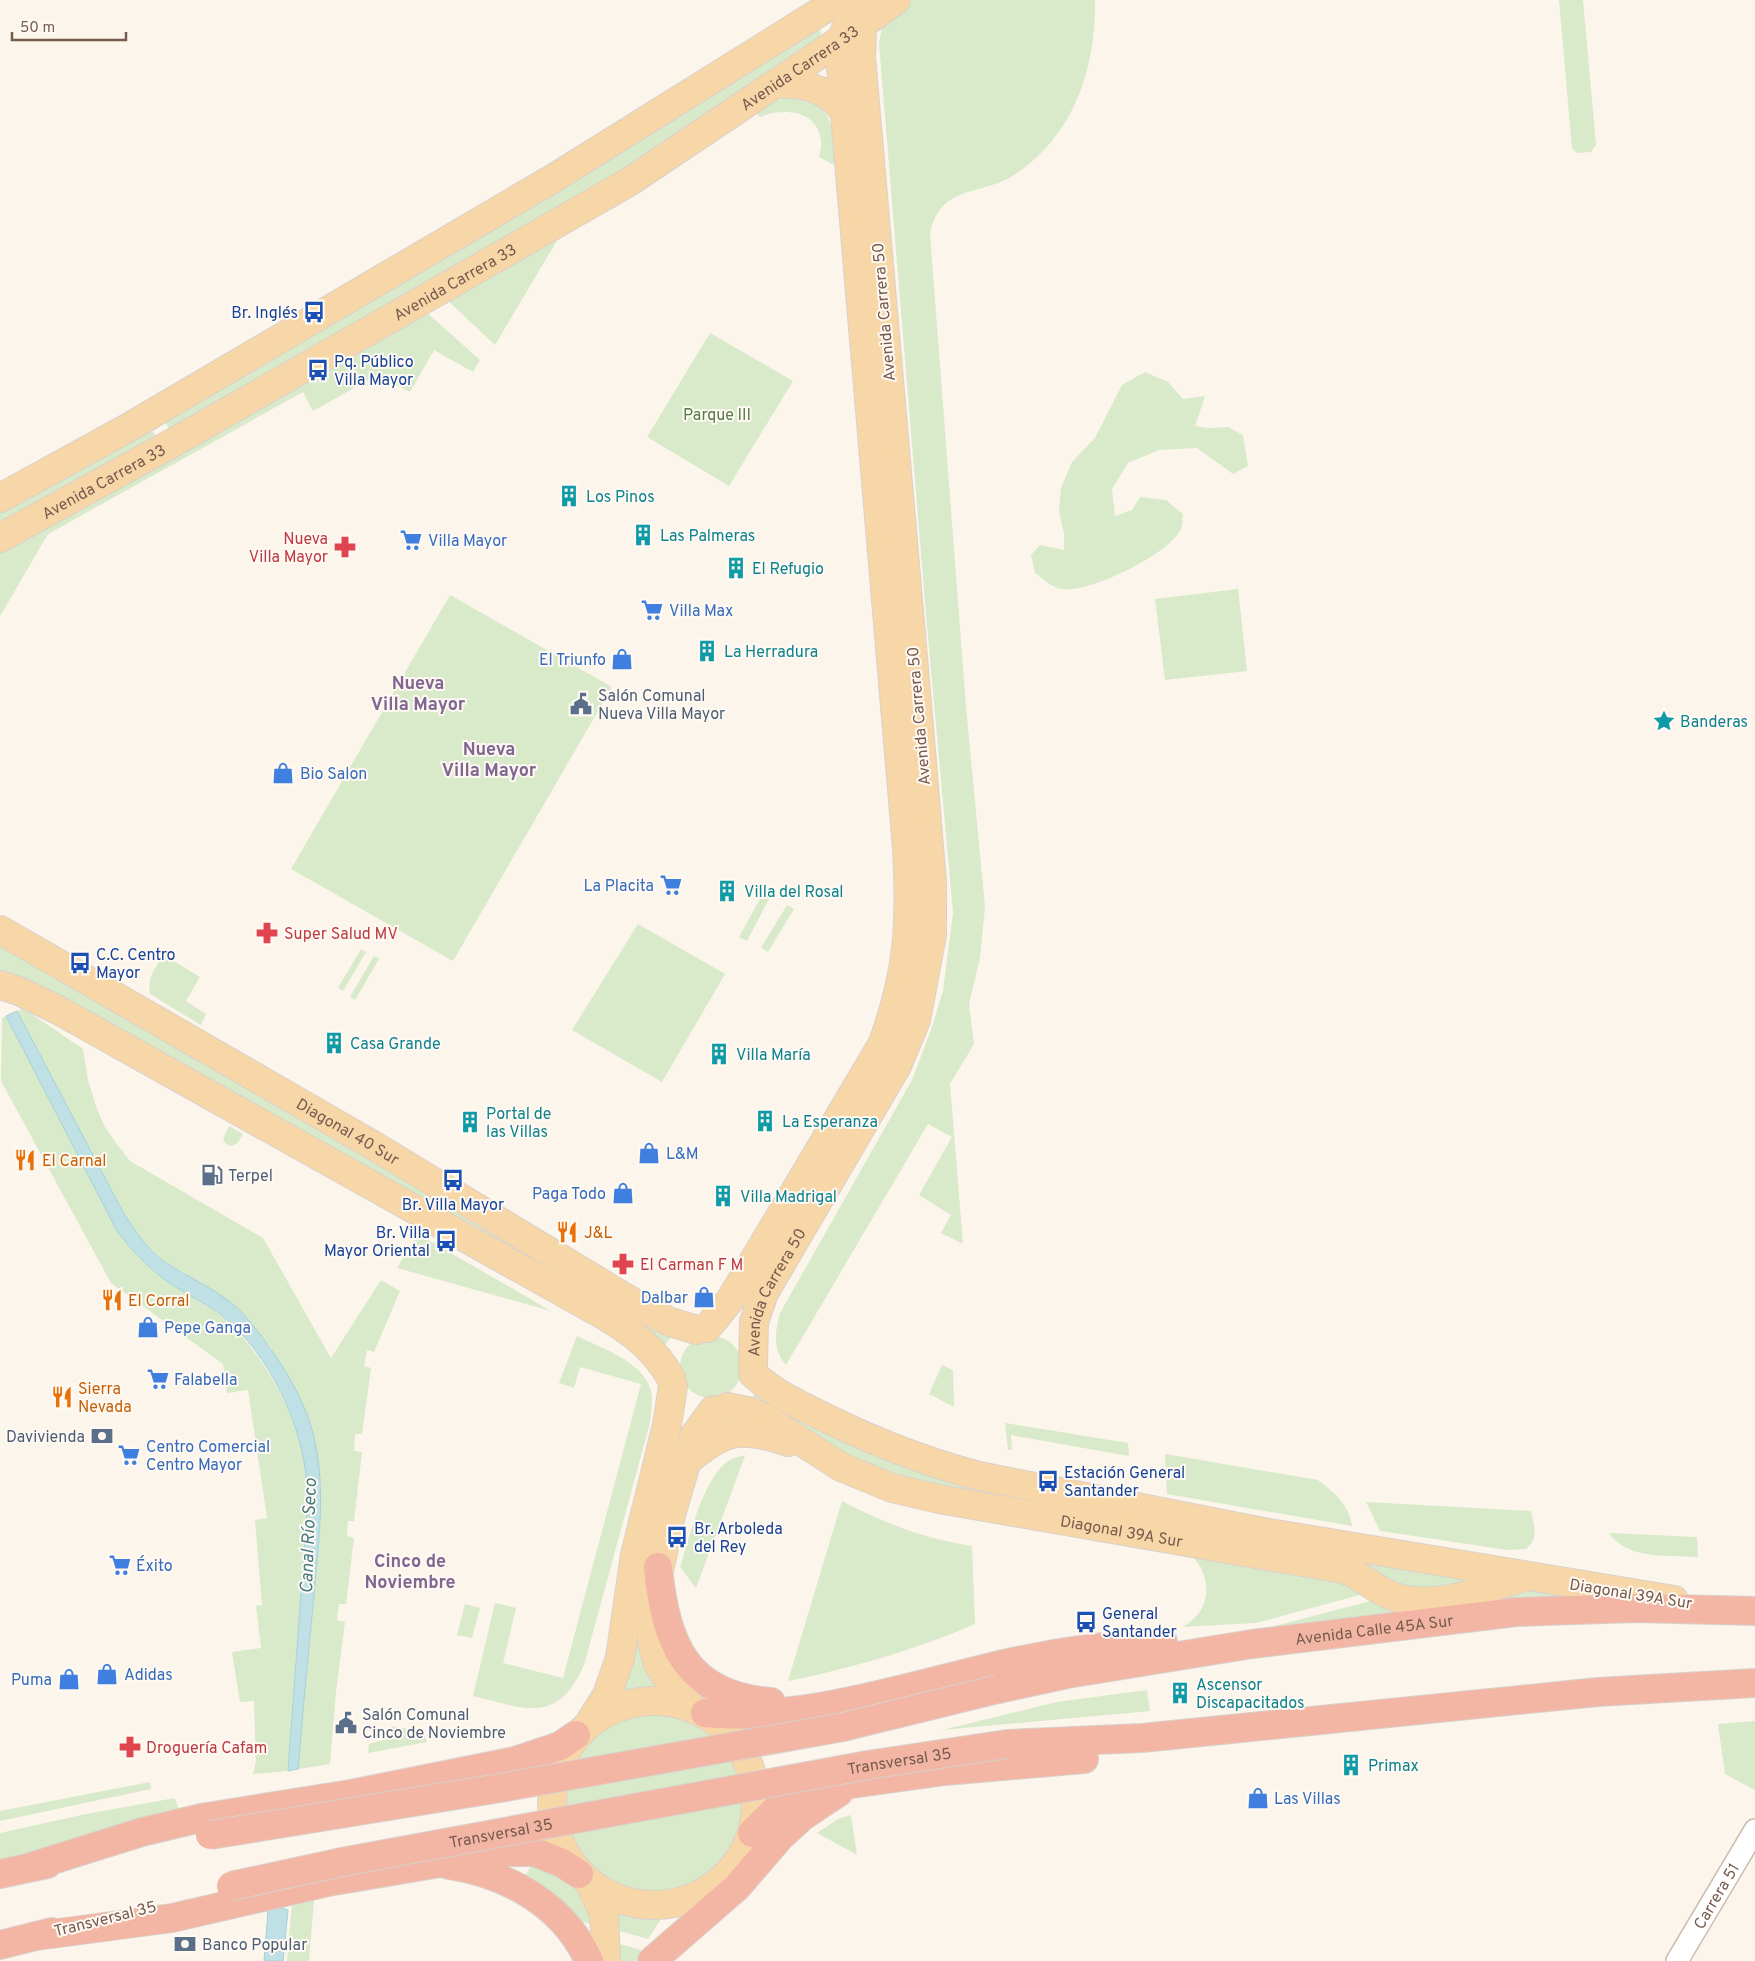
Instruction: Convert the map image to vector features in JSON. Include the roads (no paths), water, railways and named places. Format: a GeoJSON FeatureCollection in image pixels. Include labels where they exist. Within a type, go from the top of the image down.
{"type":"FeatureCollection","features":[{"type":"Feature","properties":{"kind":"highway"},"geometry":{"type":"LineString","coordinates":[[658,1567],[661,1599],[671,1637],[692,1669],[708,1683],[726,1693],[754,1700],[843,1701]]}},
{"type":"Feature","properties":{"kind":"highway","name":"Avenida Calle 45A Sur"},"geometry":{"type":"LineString","coordinates":[[30,1867],[210,1835],[500,1788],[804,1734],[904,1713],[998,1689],[1162,1658],[1317,1636],[1538,1610],[1636,1608],[1746,1611]]}},
{"type":"Feature","properties":{"kind":"highway"},"geometry":{"type":"LineString","coordinates":[[697,1710],[749,1716],[843,1701],[1052,1654],[1101,1647],[1228,1638],[1317,1636]]}},
{"type":"Feature","properties":{"kind":"highway","name":"Transversal 35"},"geometry":{"type":"LineString","coordinates":[[0,1945],[231,1886],[347,1861],[858,1766],[1007,1744],[1142,1738],[1598,1692],[1755,1683]]}},
{"type":"Feature","properties":{"kind":"highway"},"geometry":{"type":"LineString","coordinates":[[0,1874],[30,1867],[142,1832],[201,1818],[351,1794],[515,1761],[560,1746],[583,1729]]}},
{"type":"Feature","properties":{"kind":"highway"},"geometry":{"type":"LineString","coordinates":[[752,1833],[770,1813],[789,1800],[824,1788],[993,1766],[1133,1755]]}},
{"type":"Feature","properties":{"kind":"highway"},"geometry":{"type":"LineString","coordinates":[[651,1961],[736,1887],[780,1837],[803,1816],[829,1797],[858,1783]]}},
{"type":"Feature","properties":{"kind":"highway"},"geometry":{"type":"LineString","coordinates":[[36,1936],[172,1918],[328,1882],[505,1852],[525,1851],[550,1857],[585,1879]]}},
{"type":"Feature","properties":{"kind":"highway"},"geometry":{"type":"LineString","coordinates":[[433,1863],[474,1870],[534,1896],[566,1924],[578,1940],[589,1961]]}},
{"type":"Feature","properties":{"kind":"main road","name":"Avenida Carrera 33"},"geometry":{"type":"LineString","coordinates":[[0,498],[126,429],[554,178],[839,0]]}},
{"type":"Feature","properties":{"kind":"main road","name":"Avenida Carrera 33"},"geometry":{"type":"LineString","coordinates":[[4,537],[182,438],[629,182],[775,84],[857,16],[896,0]]}},
{"type":"Feature","properties":{"kind":"main road","name":"Avenida Carrera 50"},"geometry":{"type":"LineString","coordinates":[[702,1329],[723,1310],[740,1284],[882,1044],[897,1002],[909,935],[907,848],[841,67],[857,16]]}},
{"type":"Feature","properties":{"kind":"main road","name":"Avenida Carrera 50"},"geometry":{"type":"LineString","coordinates":[[753,1369],[754,1322],[764,1293],[876,1105],[906,1046],[920,1001],[932,935],[932,882],[857,16]]}},
{"type":"Feature","properties":{"kind":"main road"},"geometry":{"type":"LineString","coordinates":[[775,84],[806,85],[825,91],[844,111]]}},
{"type":"Feature","properties":{"kind":"main road","name":"Diagonal 40 Sur"},"geometry":{"type":"LineString","coordinates":[[0,930],[371,1144],[634,1303],[670,1322],[702,1329]]}},
{"type":"Feature","properties":{"kind":"main road"},"geometry":{"type":"LineString","coordinates":[[0,985],[19,991],[58,1010],[607,1316],[645,1343],[664,1365],[680,1396],[689,1404],[700,1409],[720,1409]]}},
{"type":"Feature","properties":{"kind":"main road"},"geometry":{"type":"LineString","coordinates":[[606,1961],[604,1914],[585,1879],[561,1846],[554,1830],[551,1805],[553,1780],[559,1764],[607,1695],[620,1658],[635,1555],[667,1424],[672,1382],[670,1366],[675,1350],[686,1336],[702,1329],[720,1328],[732,1333],[742,1341],[750,1352],[753,1369],[744,1394],[720,1409],[697,1428],[658,1567],[650,1620],[654,1652],[661,1670],[676,1692],[697,1710],[724,1727],[739,1744],[750,1764],[756,1787],[757,1810],[752,1833],[738,1861],[728,1874],[709,1889],[672,1929],[651,1961]]}},
{"type":"Feature","properties":{"kind":"main road","name":"Diagonal 39A Sur"},"geometry":{"type":"LineString","coordinates":[[753,1369],[790,1400],[860,1434],[934,1464],[979,1476],[1263,1532],[1746,1611]]}},
{"type":"Feature","properties":{"kind":"main road","name":"Diagonal 39A Sur"},"geometry":{"type":"LineString","coordinates":[[720,1409],[746,1410],[765,1418],[815,1451],[864,1476],[918,1494],[1336,1568],[1354,1572],[1388,1595],[1416,1602],[1453,1598],[1525,1576]]}},
{"type":"Feature","properties":{"kind":"main road"},"geometry":{"type":"LineString","coordinates":[[687,1461],[715,1440],[742,1432],[765,1435],[815,1451]]}},
{"type":"Feature","properties":{"kind":"main road"},"geometry":{"type":"LineString","coordinates":[[583,1729],[613,1709],[638,1701],[664,1700],[697,1710]]}},
{"type":"Feature","properties":{"kind":"main road"},"geometry":{"type":"LineString","coordinates":[[585,1879],[615,1897],[649,1905],[677,1902],[709,1889]]}},
{"type":"Feature","properties":{"kind":"street","name":"Carrera 51"},"geometry":{"type":"LineString","coordinates":[[1677,1961],[1755,1830]]}},
{"type":"Feature","properties":{"kind":"water","name":"Canal Río Seco"},"geometry":{"type":"Polygon","coordinates":[[[17,1011],[124,1214],[137,1232],[151,1250],[162,1260],[228,1300],[246,1317],[278,1360],[305,1409],[315,1442],[321,1500],[298,1769],[288,1771],[307,1498],[304,1461],[293,1420],[274,1379],[262,1359],[248,1342],[217,1312],[156,1273],[135,1253],[117,1231],[6,1016],[17,1011]]]}},
{"type":"Feature","properties":{"kind":"water"},"geometry":{"type":"Polygon","coordinates":[[[277,1907],[288,1910],[283,1961],[264,1961],[268,1911],[277,1907]]]}},
{"type":"Feature","properties":{"kind":"place","name":"Br. Inglés"},"geometry":{"type":"Point","coordinates":[314,312]}},
{"type":"Feature","properties":{"kind":"place","name":"Pq. Público Villa Mayor"},"geometry":{"type":"Point","coordinates":[318,370]}},
{"type":"Feature","properties":{"kind":"place","name":"Los Pinos"},"geometry":{"type":"Point","coordinates":[569,496]}},
{"type":"Feature","properties":{"kind":"place","name":"Las Palmeras"},"geometry":{"type":"Point","coordinates":[643,535]}},
{"type":"Feature","properties":{"kind":"place","name":"Villa Mayor"},"geometry":{"type":"Point","coordinates":[411,540]}},
{"type":"Feature","properties":{"kind":"place","name":"Nueva Villa Mayor"},"geometry":{"type":"Point","coordinates":[345,547]}},
{"type":"Feature","properties":{"kind":"place","name":"El Refugio"},"geometry":{"type":"Point","coordinates":[736,568]}},
{"type":"Feature","properties":{"kind":"place","name":"Villa Max"},"geometry":{"type":"Point","coordinates":[652,610]}},
{"type":"Feature","properties":{"kind":"place","name":"La Herradura"},"geometry":{"type":"Point","coordinates":[707,651]}},
{"type":"Feature","properties":{"kind":"place","name":"El Triunfo"},"geometry":{"type":"Point","coordinates":[622,659]}},
{"type":"Feature","properties":{"kind":"place","name":"Salón Comunal Nueva Villa Mayor"},"geometry":{"type":"Point","coordinates":[581,704]}},
{"type":"Feature","properties":{"kind":"place","name":"Banderas"},"geometry":{"type":"Point","coordinates":[1664,721]}},
{"type":"Feature","properties":{"kind":"place","name":"Bio Salon"},"geometry":{"type":"Point","coordinates":[283,773]}},
{"type":"Feature","properties":{"kind":"place","name":"La Placita"},"geometry":{"type":"Point","coordinates":[671,885]}},
{"type":"Feature","properties":{"kind":"place","name":"Villa del Rosal"},"geometry":{"type":"Point","coordinates":[727,891]}},
{"type":"Feature","properties":{"kind":"place","name":"Super Salud MV"},"geometry":{"type":"Point","coordinates":[267,933]}},
{"type":"Feature","properties":{"kind":"place","name":"C.C. Centro Mayor"},"geometry":{"type":"Point","coordinates":[80,963]}},
{"type":"Feature","properties":{"kind":"place","name":"Casa Grande"},"geometry":{"type":"Point","coordinates":[334,1043]}},
{"type":"Feature","properties":{"kind":"place","name":"Villa María"},"geometry":{"type":"Point","coordinates":[719,1054]}},
{"type":"Feature","properties":{"kind":"place","name":"La Esperanza"},"geometry":{"type":"Point","coordinates":[765,1121]}},
{"type":"Feature","properties":{"kind":"place","name":"Portal de las Villas"},"geometry":{"type":"Point","coordinates":[470,1122]}},
{"type":"Feature","properties":{"kind":"place","name":"L&M"},"geometry":{"type":"Point","coordinates":[649,1153]}},
{"type":"Feature","properties":{"kind":"place","name":"El Carnal"},"geometry":{"type":"Point","coordinates":[25,1160]}},
{"type":"Feature","properties":{"kind":"place","name":"Terpel"},"geometry":{"type":"Point","coordinates":[212,1175]}},
{"type":"Feature","properties":{"kind":"place","name":"Br. Villa Mayor"},"geometry":{"type":"Point","coordinates":[453,1180]}},
{"type":"Feature","properties":{"kind":"place","name":"Paga Todo"},"geometry":{"type":"Point","coordinates":[623,1193]}},
{"type":"Feature","properties":{"kind":"place","name":"Villa Madrigal"},"geometry":{"type":"Point","coordinates":[723,1196]}},
{"type":"Feature","properties":{"kind":"place","name":"J&L"},"geometry":{"type":"Point","coordinates":[567,1232]}},
{"type":"Feature","properties":{"kind":"place","name":"Br. Villa Mayor Oriental"},"geometry":{"type":"Point","coordinates":[446,1241]}},
{"type":"Feature","properties":{"kind":"place","name":"El Carman F M"},"geometry":{"type":"Point","coordinates":[623,1264]}},
{"type":"Feature","properties":{"kind":"place","name":"Dalbar"},"geometry":{"type":"Point","coordinates":[704,1297]}},
{"type":"Feature","properties":{"kind":"place","name":"El Corral"},"geometry":{"type":"Point","coordinates":[112,1300]}},
{"type":"Feature","properties":{"kind":"place","name":"Pepe Ganga"},"geometry":{"type":"Point","coordinates":[148,1327]}},
{"type":"Feature","properties":{"kind":"place","name":"Falabella"},"geometry":{"type":"Point","coordinates":[158,1379]}},
{"type":"Feature","properties":{"kind":"place","name":"Sierra Nevada"},"geometry":{"type":"Point","coordinates":[62,1397]}},
{"type":"Feature","properties":{"kind":"place","name":"Davivienda"},"geometry":{"type":"Point","coordinates":[102,1436]}},
{"type":"Feature","properties":{"kind":"place","name":"Centro Comercial Centro Mayor"},"geometry":{"type":"Point","coordinates":[129,1455]}},
{"type":"Feature","properties":{"kind":"place","name":"Estación General Santander"},"geometry":{"type":"Point","coordinates":[1048,1481]}},
{"type":"Feature","properties":{"kind":"place","name":"Br. Arboleda del Rey"},"geometry":{"type":"Point","coordinates":[677,1537]}},
{"type":"Feature","properties":{"kind":"place","name":"Éxito"},"geometry":{"type":"Point","coordinates":[120,1565]}},
{"type":"Feature","properties":{"kind":"place","name":"General Santander"},"geometry":{"type":"Point","coordinates":[1086,1622]}},
{"type":"Feature","properties":{"kind":"place","name":"Adidas"},"geometry":{"type":"Point","coordinates":[107,1674]}},
{"type":"Feature","properties":{"kind":"place","name":"Puma"},"geometry":{"type":"Point","coordinates":[69,1679]}},
{"type":"Feature","properties":{"kind":"place","name":"Ascensor Discapacitados"},"geometry":{"type":"Point","coordinates":[1180,1693]}},
{"type":"Feature","properties":{"kind":"place","name":"Salón Comunal Cinco de Noviembre"},"geometry":{"type":"Point","coordinates":[346,1723]}},
{"type":"Feature","properties":{"kind":"place","name":"Droguería Cafam"},"geometry":{"type":"Point","coordinates":[130,1747]}},
{"type":"Feature","properties":{"kind":"place","name":"Primax"},"geometry":{"type":"Point","coordinates":[1351,1765]}},
{"type":"Feature","properties":{"kind":"place","name":"Las Villas"},"geometry":{"type":"Point","coordinates":[1258,1798]}},
{"type":"Feature","properties":{"kind":"place","name":"Banco Popular"},"geometry":{"type":"Point","coordinates":[185,1944]}},
{"type":"Feature","properties":{"kind":"district","name":"Nueva Villa Mayor"},"geometry":{"type":"Point","coordinates":[418,693]}},
{"type":"Feature","properties":{"kind":"district","name":"Nueva Villa Mayor"},"geometry":{"type":"Point","coordinates":[489,760]}},
{"type":"Feature","properties":{"kind":"district","name":"Cinco de Noviembre"},"geometry":{"type":"Point","coordinates":[410,1571]}},
{"type":"Feature","properties":{"kind":"park label","name":"Parque III"},"geometry":{"type":"Point","coordinates":[717,414]}}]}
